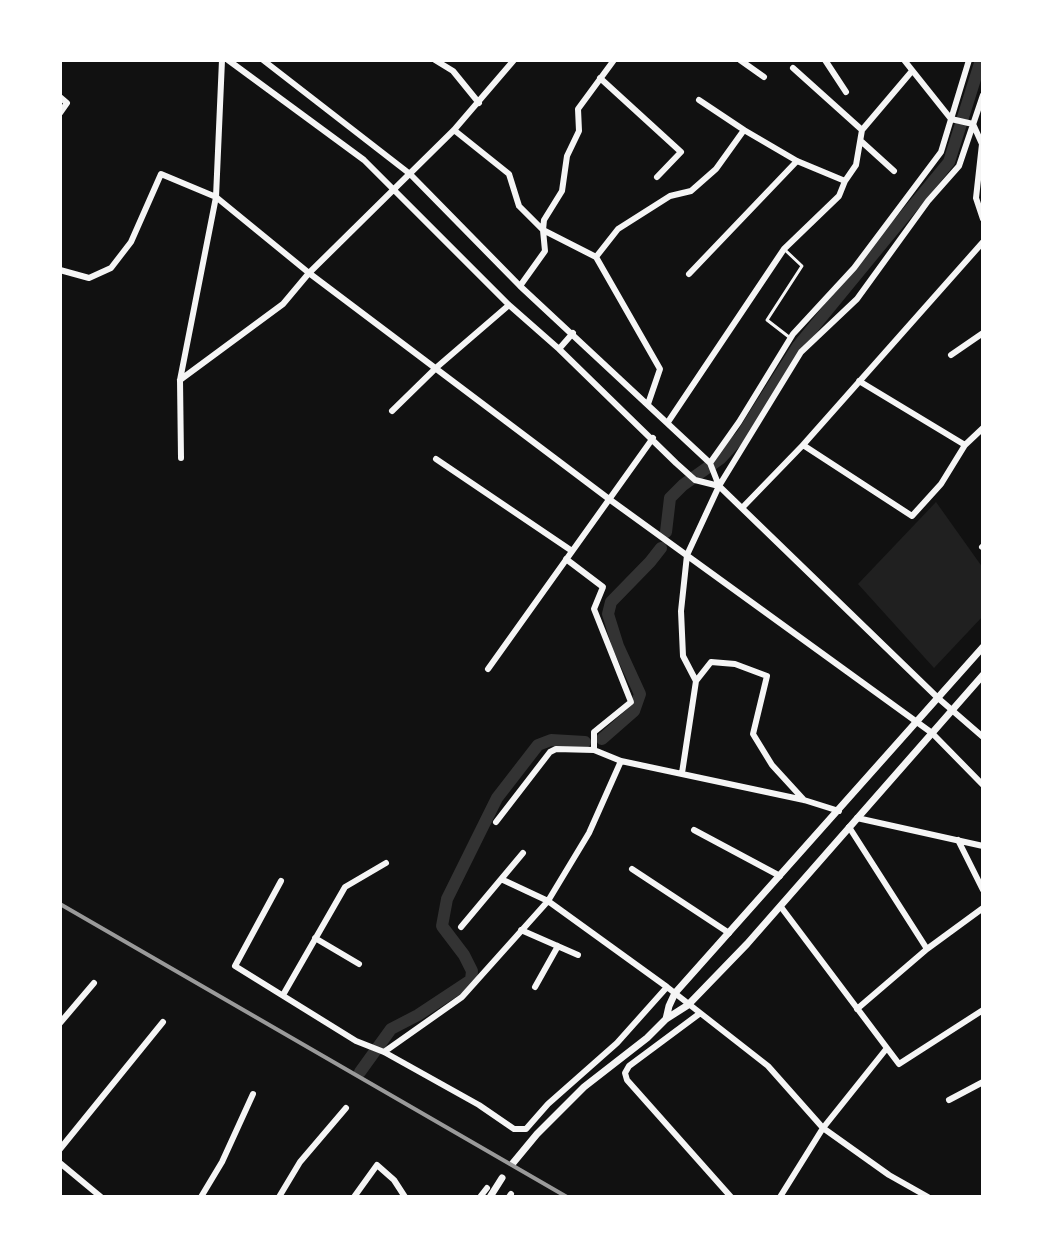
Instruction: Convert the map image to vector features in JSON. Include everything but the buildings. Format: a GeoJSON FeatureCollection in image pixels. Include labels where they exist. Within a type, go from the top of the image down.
{"type":"FeatureCollection","features":[{"type":"Feature","properties":{"kind":"street"},"geometry":{"type":"LineString","coordinates":[[225,60],[364,160],[509,305],[695,480],[719,486]]}},
{"type":"Feature","properties":{"kind":"street"},"geometry":{"type":"LineString","coordinates":[[181,458],[180,380],[216,197],[225,60]]}},
{"type":"Feature","properties":{"kind":"street"},"geometry":{"type":"LineString","coordinates":[[263,60],[410,174],[520,286],[710,463],[719,486],[938,698],[983,737]]}},
{"type":"Feature","properties":{"kind":"street"},"geometry":{"type":"LineString","coordinates":[[435,60],[453,71],[479,103]]}},
{"type":"Feature","properties":{"kind":"street"},"geometry":{"type":"LineString","coordinates":[[180,380],[283,304],[309,273],[454,130],[514,60]]}},
{"type":"Feature","properties":{"kind":"street"},"geometry":{"type":"LineString","coordinates":[[520,286],[545,251],[544,220],[562,191],[567,156],[579,131],[578,109],[614,60]]}},
{"type":"Feature","properties":{"kind":"street"},"geometry":{"type":"LineString","coordinates":[[740,60],[764,77]]}},
{"type":"Feature","properties":{"kind":"street"},"geometry":{"type":"LineString","coordinates":[[825,60],[846,92]]}},
{"type":"Feature","properties":{"kind":"street"},"geometry":{"type":"LineString","coordinates":[[904,60],[951,119],[970,123],[982,144],[980,189],[976,198],[983,219]]}},
{"type":"Feature","properties":{"kind":"street"},"geometry":{"type":"LineString","coordinates":[[710,463],[790,338],[854,268],[941,152],[969,60]]}},
{"type":"Feature","properties":{"kind":"street"},"geometry":{"type":"LineString","coordinates":[[793,68],[862,130]]}},
{"type":"Feature","properties":{"kind":"street"},"geometry":{"type":"LineString","coordinates":[[668,422],[784,249],[839,196],[856,165],[862,130],[912,71]]}},
{"type":"Feature","properties":{"kind":"street"},"geometry":{"type":"LineString","coordinates":[[600,78],[681,152],[657,177]]}},
{"type":"Feature","properties":{"kind":"street"},"geometry":{"type":"LineString","coordinates":[[696,681],[683,656],[681,611],[687,555],[719,486],[801,352],[857,299],[928,201],[959,166],[970,123],[983,95]]}},
{"type":"Feature","properties":{"kind":"street"},"geometry":{"type":"LineString","coordinates":[[60,97],[67,103],[60,113]]}},
{"type":"Feature","properties":{"kind":"street"},"geometry":{"type":"LineString","coordinates":[[699,100],[797,161],[845,181]]}},
{"type":"Feature","properties":{"kind":"street"},"geometry":{"type":"LineString","coordinates":[[454,130],[509,174],[519,206],[543,230],[596,257],[660,369],[648,404]]}},
{"type":"Feature","properties":{"kind":"street"},"geometry":{"type":"LineString","coordinates":[[596,257],[618,229],[670,196],[691,191],[716,169],[744,130]]}},
{"type":"Feature","properties":{"kind":"street"},"geometry":{"type":"LineString","coordinates":[[862,142],[894,171]]}},
{"type":"Feature","properties":{"kind":"street"},"geometry":{"type":"LineString","coordinates":[[689,274],[797,161]]}},
{"type":"Feature","properties":{"kind":"street"},"geometry":{"type":"LineString","coordinates":[[60,270],[89,278],[111,268],[131,242],[161,174],[216,197],[309,273],[609,499],[932,733],[983,785]]}},
{"type":"Feature","properties":{"kind":"street"},"geometry":{"type":"LineString","coordinates":[[742,508],[803,445],[983,242]]}},
{"type":"Feature","properties":{"kind":"street"},"geometry":{"type":"LineString","coordinates":[[392,411],[509,305]]}},
{"type":"Feature","properties":{"kind":"street"},"geometry":{"type":"LineString","coordinates":[[559,349],[573,333]]}},
{"type":"Feature","properties":{"kind":"street"},"geometry":{"type":"LineString","coordinates":[[951,355],[983,333]]}},
{"type":"Feature","properties":{"kind":"street"},"geometry":{"type":"LineString","coordinates":[[859,381],[965,445]]}},
{"type":"Feature","properties":{"kind":"street"},"geometry":{"type":"LineString","coordinates":[[803,445],[912,516],[941,484],[965,445],[983,428]]}},
{"type":"Feature","properties":{"kind":"street"},"geometry":{"type":"LineString","coordinates":[[488,669],[653,438]]}},
{"type":"Feature","properties":{"kind":"street"},"geometry":{"type":"LineString","coordinates":[[436,459],[572,551]]}},
{"type":"Feature","properties":{"kind":"street"},"geometry":{"type":"LineString","coordinates":[[566,559],[603,587],[594,609],[631,702],[594,732],[594,750]]}},
{"type":"Feature","properties":{"kind":"street"},"geometry":{"type":"LineString","coordinates":[[666,1019],[675,993],[983,647]]}},
{"type":"Feature","properties":{"kind":"street"},"geometry":{"type":"LineString","coordinates":[[682,773],[696,681],[711,662],[735,664],[767,676],[753,734],[772,765],[804,800]]}},
{"type":"Feature","properties":{"kind":"street"},"geometry":{"type":"LineString","coordinates":[[513,1163],[559,1110],[584,1087],[647,1038],[666,1019],[688,1005],[781,907],[983,675]]}},
{"type":"Feature","properties":{"kind":"street"},"geometry":{"type":"LineString","coordinates":[[496,822],[550,752],[556,749],[594,750],[621,761],[804,800],[839,811]]}},
{"type":"Feature","properties":{"kind":"street"},"geometry":{"type":"LineString","coordinates":[[384,1052],[462,997],[548,901],[589,833],[621,761]]}},
{"type":"Feature","properties":{"kind":"street"},"geometry":{"type":"LineString","coordinates":[[857,818],[983,846]]}},
{"type":"Feature","properties":{"kind":"street"},"geometry":{"type":"LineString","coordinates":[[849,827],[927,949]]}},
{"type":"Feature","properties":{"kind":"street"},"geometry":{"type":"LineString","coordinates":[[694,830],[780,876]]}},
{"type":"Feature","properties":{"kind":"street"},"geometry":{"type":"LineString","coordinates":[[958,840],[983,890]]}},
{"type":"Feature","properties":{"kind":"street"},"geometry":{"type":"LineString","coordinates":[[461,927],[523,853]]}},
{"type":"Feature","properties":{"kind":"street"},"geometry":{"type":"LineString","coordinates":[[283,995],[345,887],[386,863]]}},
{"type":"Feature","properties":{"kind":"street"},"geometry":{"type":"LineString","coordinates":[[632,869],[729,933]]}},
{"type":"Feature","properties":{"kind":"street"},"geometry":{"type":"LineString","coordinates":[[501,879],[548,901],[667,987],[768,1066],[823,1128],[889,1175],[928,1197]]}},
{"type":"Feature","properties":{"kind":"street"},"geometry":{"type":"LineString","coordinates":[[281,881],[235,966],[356,1041],[384,1052],[479,1105],[514,1129],[526,1129],[548,1104],[617,1043],[667,987]]}},
{"type":"Feature","properties":{"kind":"street"},"geometry":{"type":"LineString","coordinates":[[781,907],[899,1064],[983,1010]]}},
{"type":"Feature","properties":{"kind":"street"},"geometry":{"type":"LineString","coordinates":[[857,1009],[927,949],[983,908]]}},
{"type":"Feature","properties":{"kind":"street"},"geometry":{"type":"LineString","coordinates":[[521,930],[578,955]]}},
{"type":"Feature","properties":{"kind":"street"},"geometry":{"type":"LineString","coordinates":[[315,938],[359,964]]}},
{"type":"Feature","properties":{"kind":"street"},"geometry":{"type":"LineString","coordinates":[[535,987],[558,946]]}},
{"type":"Feature","properties":{"kind":"street"},"geometry":{"type":"LineString","coordinates":[[60,1023],[94,983]]}},
{"type":"Feature","properties":{"kind":"street"},"geometry":{"type":"LineString","coordinates":[[699,1014],[629,1066],[625,1073],[627,1080],[731,1197]]}},
{"type":"Feature","properties":{"kind":"street"},"geometry":{"type":"LineString","coordinates":[[60,1149],[163,1022]]}},
{"type":"Feature","properties":{"kind":"street"},"geometry":{"type":"LineString","coordinates":[[780,1197],[823,1128],[887,1048]]}},
{"type":"Feature","properties":{"kind":"street"},"geometry":{"type":"LineString","coordinates":[[949,1100],[983,1082]]}},
{"type":"Feature","properties":{"kind":"street"},"geometry":{"type":"LineString","coordinates":[[201,1197],[222,1162],[253,1094]]}},
{"type":"Feature","properties":{"kind":"street"},"geometry":{"type":"LineString","coordinates":[[279,1197],[300,1162],[346,1108]]}},
{"type":"Feature","properties":{"kind":"street"},"geometry":{"type":"LineString","coordinates":[[60,1163],[101,1197]]}},
{"type":"Feature","properties":{"kind":"street"},"geometry":{"type":"LineString","coordinates":[[354,1197],[377,1165],[394,1180],[405,1197]]}},
{"type":"Feature","properties":{"kind":"street"},"geometry":{"type":"LineString","coordinates":[[480,1197],[489,1193],[502,1178]]}},
{"type":"Feature","properties":{"kind":"lane"},"geometry":{"type":"LineString","coordinates":[[784,249],[802,266],[767,320],[790,338]]}},
{"type":"Feature","properties":{"kind":"shaded area"},"geometry":{"type":"Polygon","coordinates":[[[936,502],[983,568],[983,616],[934,668],[858,584],[936,502]]]}},
{"type":"Feature","properties":{"kind":"waterway"},"geometry":{"type":"LineString","coordinates":[[666,532],[670,498],[721,458],[742,435],[798,346],[949,162],[981,60]]}},
{"type":"Feature","properties":{"kind":"waterway"},"geometry":{"type":"LineString","coordinates":[[602,739],[634,711],[640,694],[618,646],[608,614],[611,602],[661,548]]}},
{"type":"Feature","properties":{"kind":"waterway"},"geometry":{"type":"LineString","coordinates":[[360,1072],[391,1029],[471,980],[472,971],[464,955],[442,926],[447,899],[497,798],[538,745],[551,740],[585,742]]}},
{"type":"Feature","properties":{"kind":"railway"},"geometry":{"type":"LineString","coordinates":[[60,904],[567,1197]]}}]}
